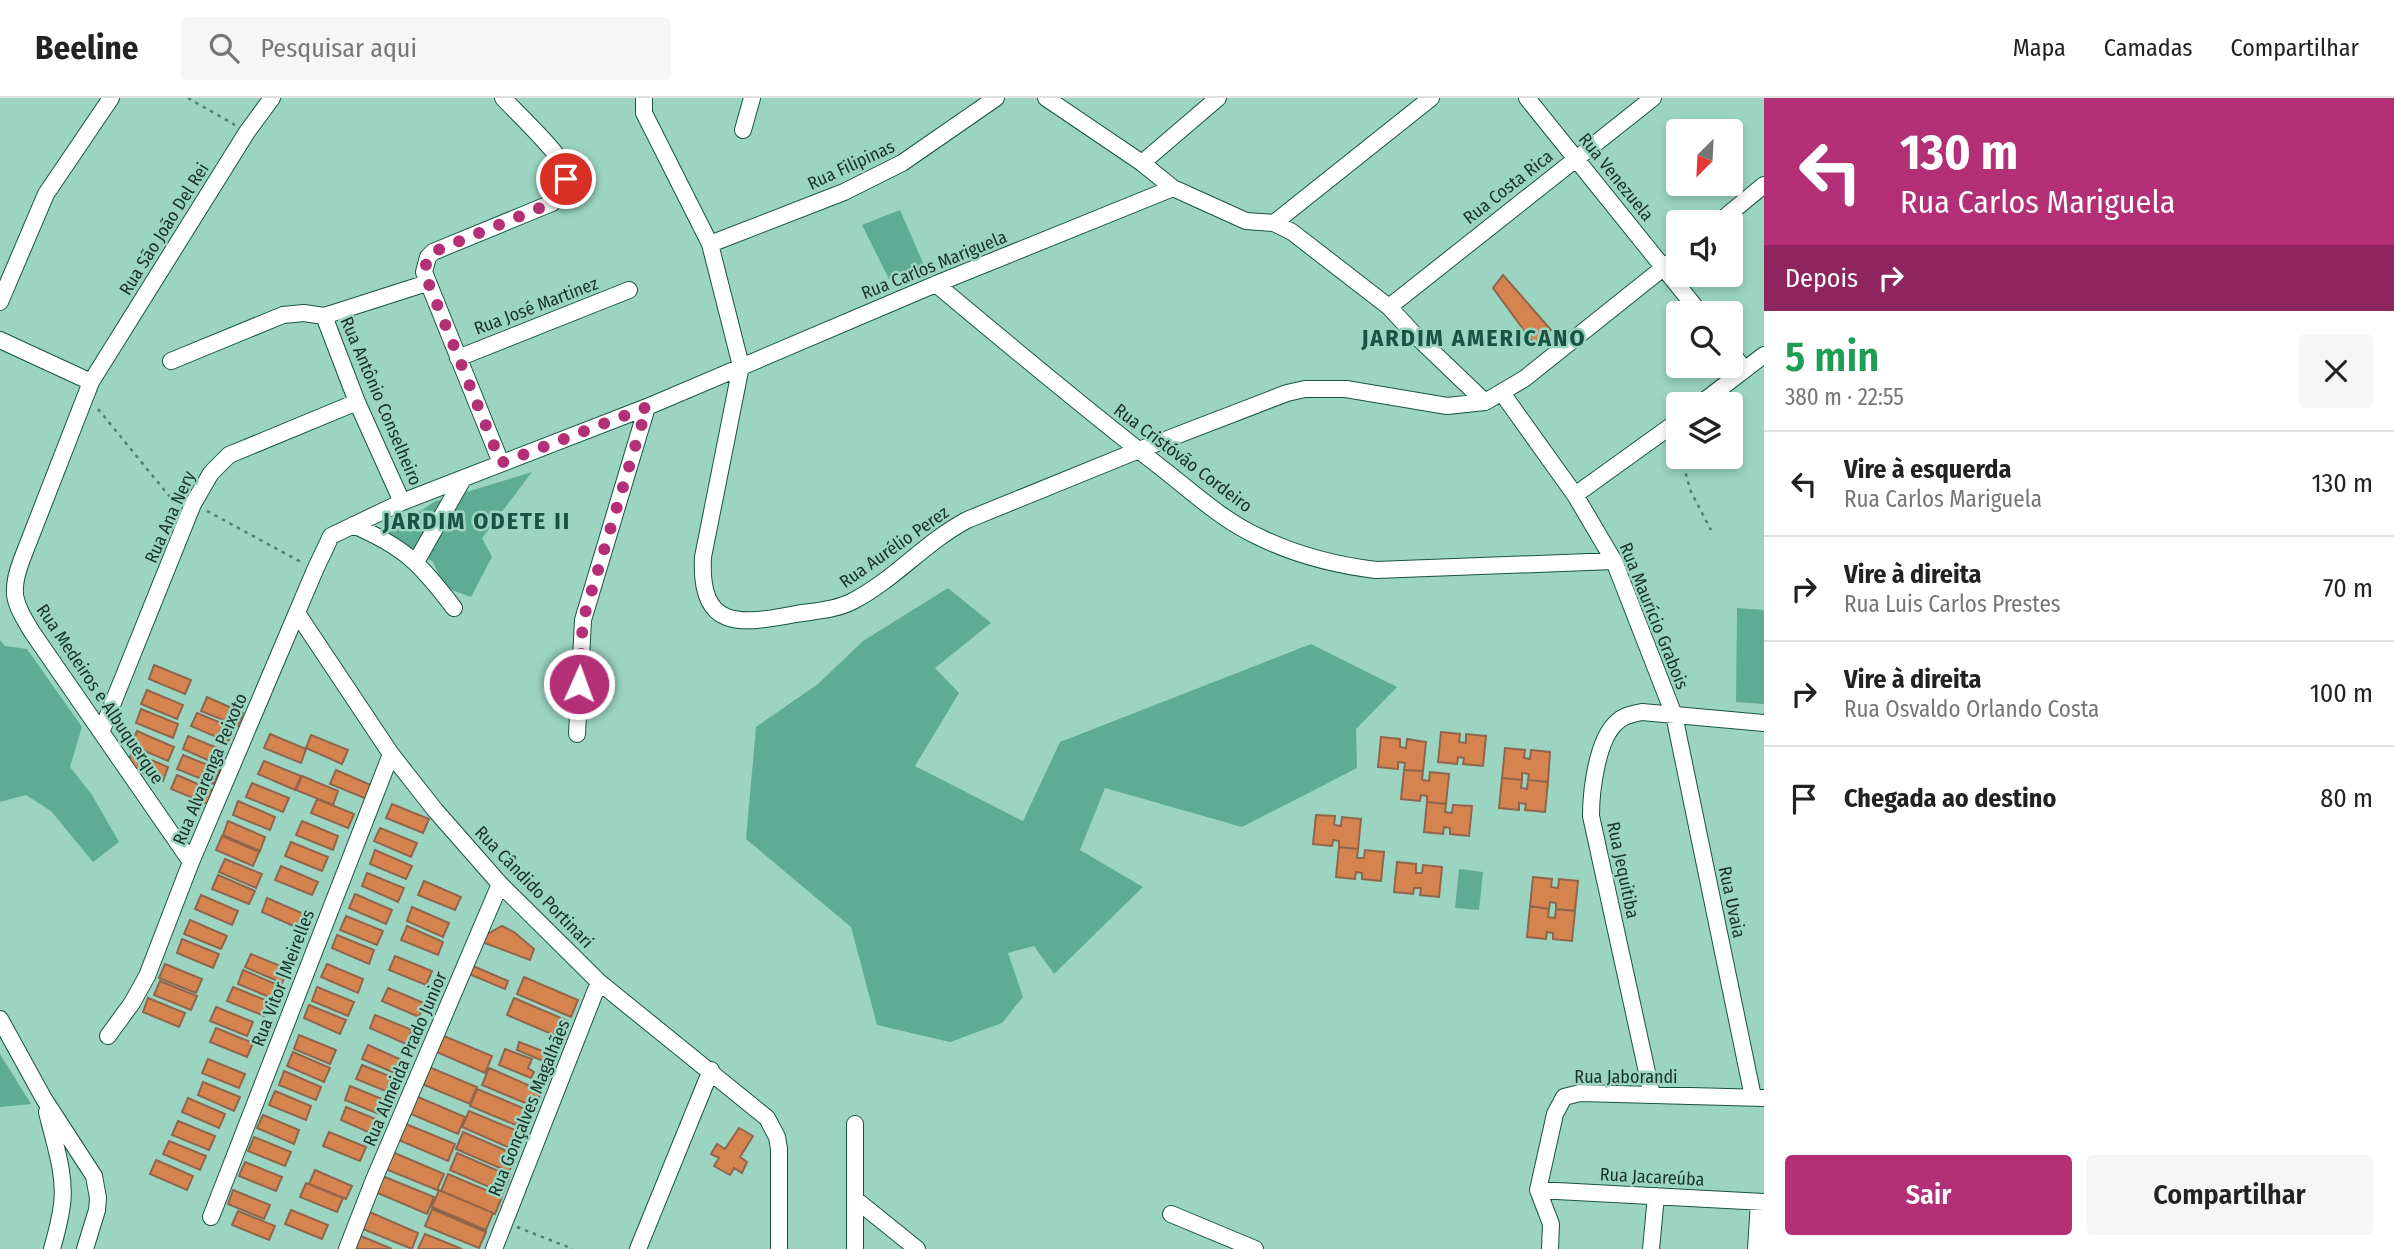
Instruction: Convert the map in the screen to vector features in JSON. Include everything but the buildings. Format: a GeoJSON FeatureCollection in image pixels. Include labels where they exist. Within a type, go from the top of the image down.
{"type":"FeatureCollection","features":[{"type":"Feature","properties":{"kind":"street"},"geometry":{"type":"LineString","coordinates":[[0,302],[47,194],[111,98]]}},
{"type":"Feature","properties":{"kind":"street","name":"Rua São João Del Rei"},"geometry":{"type":"LineString","coordinates":[[91,382],[247,132],[272,98]]}},
{"type":"Feature","properties":{"kind":"street"},"geometry":{"type":"LineString","coordinates":[[501,463],[426,283],[424,272],[428,257],[433,252],[552,203],[561,196],[565,187],[562,162],[503,98]]}},
{"type":"Feature","properties":{"kind":"street","name":"Rua Aurélio Perez"},"geometry":{"type":"LineString","coordinates":[[632,98],[644,106],[710,244],[741,366],[703,557],[702,575],[705,596],[714,609],[733,619],[743,621],[775,618],[838,607],[851,602],[868,592],[943,533],[967,520],[1139,450],[1287,394],[1306,389],[1346,389],[1447,407],[1485,402]]}},
{"type":"Feature","properties":{"kind":"street"},"geometry":{"type":"LineString","coordinates":[[743,130],[752,98]]}},
{"type":"Feature","properties":{"kind":"street","name":"Rua Filipinas"},"geometry":{"type":"LineString","coordinates":[[710,244],[844,192],[902,163],[996,98]]}},
{"type":"Feature","properties":{"kind":"street"},"geometry":{"type":"LineString","coordinates":[[1045,98],[1142,163],[1173,188],[1246,221],[1274,223],[1312,247],[1389,307],[1485,402],[1567,347],[1664,268]]}},
{"type":"Feature","properties":{"kind":"street"},"geometry":{"type":"LineString","coordinates":[[1142,163],[1219,98]]}},
{"type":"Feature","properties":{"kind":"street"},"geometry":{"type":"LineString","coordinates":[[1274,223],[1431,98]]}},
{"type":"Feature","properties":{"kind":"street","name":"Rua Venezuela"},"geometry":{"type":"LineString","coordinates":[[1527,98],[1690,301]]}},
{"type":"Feature","properties":{"kind":"street","name":"Rua Costa Rica"},"geometry":{"type":"LineString","coordinates":[[1389,307],[1653,98]]}},
{"type":"Feature","properties":{"kind":"street"},"geometry":{"type":"LineString","coordinates":[[1734,210],[1764,185]]}},
{"type":"Feature","properties":{"kind":"street","name":"Rua Carlos Mariguela"},"geometry":{"type":"LineString","coordinates":[[353,525],[402,502],[647,407],[936,284],[1173,188]]}},
{"type":"Feature","properties":{"kind":"street"},"geometry":{"type":"LineString","coordinates":[[172,361],[283,315],[304,313],[324,316],[426,283]]}},
{"type":"Feature","properties":{"kind":"street","name":"Rua Cristóvão Cordeiro"},"geometry":{"type":"LineString","coordinates":[[936,284],[1228,519],[1258,537],[1304,556],[1337,565],[1376,570],[1614,561]]}},
{"type":"Feature","properties":{"kind":"street","name":"Rua José Martinez"},"geometry":{"type":"LineString","coordinates":[[458,358],[629,290]]}},
{"type":"Feature","properties":{"kind":"street","name":"Rua Antônio Conselheiro"},"geometry":{"type":"LineString","coordinates":[[324,316],[357,402],[402,502]]}},
{"type":"Feature","properties":{"kind":"street"},"geometry":{"type":"LineString","coordinates":[[0,340],[91,382]]}},
{"type":"Feature","properties":{"kind":"street"},"geometry":{"type":"LineString","coordinates":[[1714,392],[1764,355]]}},
{"type":"Feature","properties":{"kind":"street","name":"Rua Medeiros e Albuquerque"},"geometry":{"type":"LineString","coordinates":[[91,382],[13,587],[17,606],[32,632],[191,862]]}},
{"type":"Feature","properties":{"kind":"street","name":"Rua Maurício Grabois"},"geometry":{"type":"LineString","coordinates":[[1502,393],[1575,495],[1614,561],[1674,716]]}},
{"type":"Feature","properties":{"kind":"street","name":"Rua Ana Nery"},"geometry":{"type":"LineString","coordinates":[[102,730],[193,504],[211,473],[229,455],[357,402]]}},
{"type":"Feature","properties":{"kind":"street"},"geometry":{"type":"LineString","coordinates":[[577,734],[583,620],[647,407]]}},
{"type":"Feature","properties":{"kind":"street"},"geometry":{"type":"LineString","coordinates":[[1575,495],[1666,430]]}},
{"type":"Feature","properties":{"kind":"street"},"geometry":{"type":"LineString","coordinates":[[416,562],[463,479]]}},
{"type":"Feature","properties":{"kind":"street"},"geometry":{"type":"LineString","coordinates":[[353,525],[393,544],[416,562],[454,608]]}},
{"type":"Feature","properties":{"kind":"street","name":"Rua Alvarenga Peixoto"},"geometry":{"type":"LineString","coordinates":[[108,1037],[147,976],[191,862],[328,540],[335,533],[353,525]]}},
{"type":"Feature","properties":{"kind":"street","name":"Rua Cândido Portinari"},"geometry":{"type":"LineString","coordinates":[[298,613],[391,754],[435,810],[500,884],[600,982],[767,1118],[777,1137],[779,1149],[779,1249]]}},
{"type":"Feature","properties":{"kind":"street","name":"Rua Jequitiba"},"geometry":{"type":"LineString","coordinates":[[1652,1095],[1591,816],[1591,801],[1605,739],[1617,721],[1629,714],[1642,712],[1764,723]]}},
{"type":"Feature","properties":{"kind":"street","name":"Rua Uvaia"},"geometry":{"type":"LineString","coordinates":[[1674,716],[1758,1097]]}},
{"type":"Feature","properties":{"kind":"street","name":"Rua Vitor |Meirelles"},"geometry":{"type":"LineString","coordinates":[[211,1217],[391,754]]}},
{"type":"Feature","properties":{"kind":"street","name":"Rua Almeida Prado Junior"},"geometry":{"type":"LineString","coordinates":[[348,1249],[373,1182],[500,884]]}},
{"type":"Feature","properties":{"kind":"street","name":"Rua Gonçalves Magalhães"},"geometry":{"type":"LineString","coordinates":[[494,1249],[600,982]]}},
{"type":"Feature","properties":{"kind":"street"},"geometry":{"type":"LineString","coordinates":[[0,1019],[44,1099],[94,1176],[97,1185],[97,1210],[85,1249]]}},
{"type":"Feature","properties":{"kind":"street"},"geometry":{"type":"LineString","coordinates":[[638,1249],[711,1070]]}},
{"type":"Feature","properties":{"kind":"street","name":"Rua Jaborandi"},"geometry":{"type":"LineString","coordinates":[[1538,1190],[1555,1114],[1564,1097],[1580,1093],[1758,1097]]}},
{"type":"Feature","properties":{"kind":"street"},"geometry":{"type":"LineString","coordinates":[[44,1099],[61,1170],[63,1191],[52,1249]]}},
{"type":"Feature","properties":{"kind":"street"},"geometry":{"type":"LineString","coordinates":[[855,1125],[855,1249]]}},
{"type":"Feature","properties":{"kind":"street"},"geometry":{"type":"LineString","coordinates":[[1538,1190],[1551,1224],[1550,1249]]}},
{"type":"Feature","properties":{"kind":"street","name":"Rua Jacareúba"},"geometry":{"type":"LineString","coordinates":[[1538,1190],[1761,1202]]}},
{"type":"Feature","properties":{"kind":"street"},"geometry":{"type":"LineString","coordinates":[[1651,1249],[1656,1196]]}},
{"type":"Feature","properties":{"kind":"street"},"geometry":{"type":"LineString","coordinates":[[855,1199],[917,1249]]}},
{"type":"Feature","properties":{"kind":"street"},"geometry":{"type":"LineString","coordinates":[[1756,1249],[1761,1202]]}},
{"type":"Feature","properties":{"kind":"street"},"geometry":{"type":"LineString","coordinates":[[1171,1214],[1255,1249]]}},
{"type":"Feature","properties":{"kind":"path"},"geometry":{"type":"LineString","coordinates":[[188,98],[247,132]]}},
{"type":"Feature","properties":{"kind":"path"},"geometry":{"type":"LineString","coordinates":[[1684,469],[1691,492],[1711,530]]}},
{"type":"Feature","properties":{"kind":"path"},"geometry":{"type":"LineString","coordinates":[[504,1222],[573,1249]]}},
{"type":"Feature","properties":{"kind":"green space"},"geometry":{"type":"Polygon","coordinates":[[[900,210],[924,265],[889,279],[862,225],[900,210]]]}},
{"type":"Feature","properties":{"kind":"green space"},"geometry":{"type":"Polygon","coordinates":[[[532,472],[482,538],[492,557],[471,597],[444,587],[433,562],[388,533],[434,502],[532,472]]]}},
{"type":"Feature","properties":{"kind":"green space"},"geometry":{"type":"Polygon","coordinates":[[[948,588],[991,623],[935,668],[959,693],[915,766],[1023,821],[1060,742],[1311,644],[1397,687],[1356,729],[1357,768],[1242,827],[1105,788],[1080,850],[1143,887],[1054,974],[1034,946],[1008,953],[1023,997],[1002,1023],[950,1042],[877,1025],[851,927],[746,839],[756,727],[818,684],[863,641],[948,588]]]}},
{"type":"Feature","properties":{"kind":"green space"},"geometry":{"type":"Polygon","coordinates":[[[1737,608],[1764,610],[1764,704],[1736,702],[1737,608]]]}},
{"type":"Feature","properties":{"kind":"green space"},"geometry":{"type":"Polygon","coordinates":[[[0,640],[5,646],[27,649],[82,727],[70,767],[92,795],[119,842],[93,862],[51,811],[26,795],[0,802],[0,640]]]}},
{"type":"Feature","properties":{"kind":"green space"},"geometry":{"type":"Polygon","coordinates":[[[1459,869],[1483,872],[1479,910],[1455,908],[1459,869]]]}},
{"type":"Feature","properties":{"kind":"green space"},"geometry":{"type":"Polygon","coordinates":[[[0,1054],[31,1104],[0,1107],[0,1054]]]}},
{"type":"Feature","properties":{"kind":"district","name":"JARDIM AMERICANO"},"geometry":{"type":"Point","coordinates":[1474,338]}},
{"type":"Feature","properties":{"kind":"district","name":"JARDIM ODETE II"},"geometry":{"type":"Point","coordinates":[477,521]}},
{"type":"Feature","properties":{"kind":"route"},"geometry":{"type":"LineString","coordinates":[[566,179],[561,196],[552,203],[433,252],[428,257],[424,272],[426,283],[501,463],[647,407],[583,620],[579,684]]}}]}
